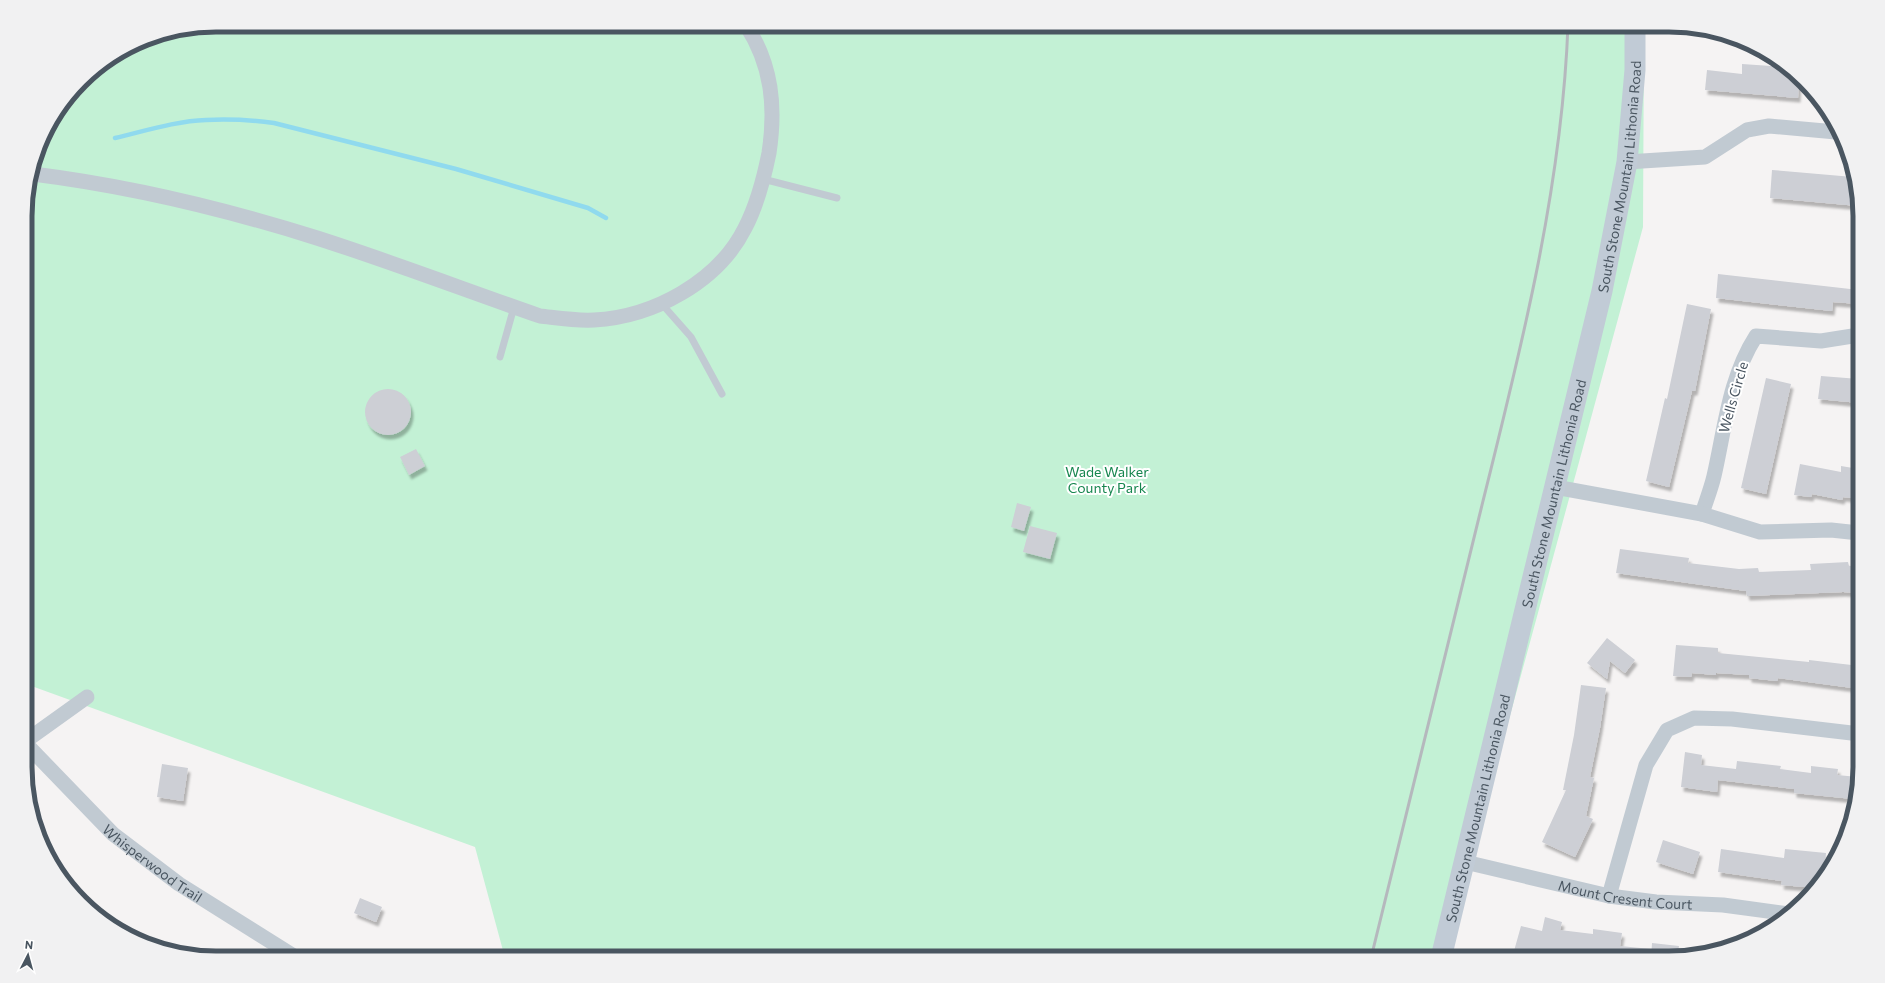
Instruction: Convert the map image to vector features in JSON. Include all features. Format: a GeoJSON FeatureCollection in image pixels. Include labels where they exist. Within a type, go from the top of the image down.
{"type":"FeatureCollection","features":[{"type":"Feature","properties":{"kind":"main road","name":"South Stone Mountain Lithonia Road"},"geometry":{"type":"LineString","coordinates":[[1443,951],[1602,291],[1627,162],[1635,70],[1635,32]]}},
{"type":"Feature","properties":{"kind":"street"},"geometry":{"type":"LineString","coordinates":[[37,175],[115,188],[250,219],[317,238],[540,316],[571,320],[594,320],[617,317],[640,312],[661,303],[682,293],[701,280],[718,265],[733,247],[745,228],[758,196],[771,138],[773,117],[772,97],[768,73],[760,51],[750,32]]}},
{"type":"Feature","properties":{"kind":"street"},"geometry":{"type":"LineString","coordinates":[[1627,162],[1705,157],[1746,130],[1769,126],[1832,132]]}},
{"type":"Feature","properties":{"kind":"street","name":"Wells Circle"},"geometry":{"type":"LineString","coordinates":[[1702,514],[1714,477],[1718,448],[1737,374],[1756,336],[1821,341],[1853,336]]}},
{"type":"Feature","properties":{"kind":"street"},"geometry":{"type":"LineString","coordinates":[[1555,487],[1702,514],[1760,532],[1831,530],[1853,532]]}},
{"type":"Feature","properties":{"kind":"street"},"geometry":{"type":"LineString","coordinates":[[32,736],[87,697]]}},
{"type":"Feature","properties":{"kind":"street"},"geometry":{"type":"LineString","coordinates":[[1609,896],[1646,765],[1667,730],[1694,718],[1732,719],[1853,733]]}},
{"type":"Feature","properties":{"kind":"street","name":"Whisperwood Trail"},"geometry":{"type":"LineString","coordinates":[[32,750],[113,834],[179,884],[286,951]]}},
{"type":"Feature","properties":{"kind":"street","name":"Mount Cresent Court"},"geometry":{"type":"LineString","coordinates":[[1465,862],[1609,896],[1656,902],[1723,905],[1781,913]]}},
{"type":"Feature","properties":{"kind":"lane"},"geometry":{"type":"LineString","coordinates":[[762,179],[837,198]]}},
{"type":"Feature","properties":{"kind":"lane"},"geometry":{"type":"LineString","coordinates":[[661,303],[690,337],[722,394]]}},
{"type":"Feature","properties":{"kind":"lane"},"geometry":{"type":"LineString","coordinates":[[500,357],[514,307]]}},
{"type":"Feature","properties":{"kind":"green space","name":"Wade Walker County Park"},"geometry":{"type":"Polygon","coordinates":[[[204,32],[1644,32],[1643,227],[1446,951],[503,951],[475,847],[32,686],[32,204],[38,168],[46,145],[57,124],[70,104],[86,86],[114,63],[145,46],[168,38],[204,32]]]}},
{"type":"Feature","properties":{"kind":"building"},"geometry":{"type":"Polygon","coordinates":[[[1742,64],[1776,66],[1799,86],[1798,98],[1705,90],[1707,70],[1742,74],[1742,64]]]}},
{"type":"Feature","properties":{"kind":"building"},"geometry":{"type":"Polygon","coordinates":[[[1772,170],[1848,177],[1853,206],[1770,198],[1772,170]]]}},
{"type":"Feature","properties":{"kind":"building"},"geometry":{"type":"Polygon","coordinates":[[[1718,274],[1853,289],[1853,304],[1833,302],[1832,311],[1716,298],[1718,274]]]}},
{"type":"Feature","properties":{"kind":"building"},"geometry":{"type":"Polygon","coordinates":[[[1687,304],[1711,309],[1695,391],[1692,391],[1669,487],[1646,481],[1665,398],[1667,399],[1687,304]]]}},
{"type":"Feature","properties":{"kind":"building"},"geometry":{"type":"Polygon","coordinates":[[[1821,376],[1853,379],[1853,402],[1818,399],[1821,376]]]}},
{"type":"Feature","properties":{"kind":"building"},"geometry":{"type":"Polygon","coordinates":[[[1766,378],[1791,384],[1766,494],[1741,488],[1766,378]]]}},
{"type":"Feature","properties":{"kind":"building"},"geometry":{"type":"Polygon","coordinates":[[[388,389],[401,393],[407,399],[411,412],[407,425],[401,431],[388,435],[375,431],[369,425],[365,412],[369,399],[375,393],[388,389]]]}},
{"type":"Feature","properties":{"kind":"building"},"geometry":{"type":"Polygon","coordinates":[[[416,449],[425,466],[409,475],[400,457],[416,449]]]}},
{"type":"Feature","properties":{"kind":"building"},"geometry":{"type":"Polygon","coordinates":[[[1800,464],[1841,472],[1841,466],[1853,468],[1853,498],[1843,497],[1842,500],[1812,494],[1811,497],[1794,495],[1800,464]]]}},
{"type":"Feature","properties":{"kind":"building"},"geometry":{"type":"Polygon","coordinates":[[[1017,503],[1031,507],[1024,531],[1011,527],[1017,503]]]}},
{"type":"Feature","properties":{"kind":"building"},"geometry":{"type":"Polygon","coordinates":[[[1030,526],[1057,533],[1050,559],[1023,552],[1030,526]]]}},
{"type":"Feature","properties":{"kind":"building"},"geometry":{"type":"Polygon","coordinates":[[[1620,549],[1689,558],[1688,563],[1739,569],[1758,568],[1759,572],[1811,570],[1810,564],[1848,562],[1849,566],[1853,566],[1853,593],[1747,596],[1746,591],[1616,573],[1620,549]]]}},
{"type":"Feature","properties":{"kind":"building"},"geometry":{"type":"Polygon","coordinates":[[[1607,638],[1635,660],[1625,673],[1610,661],[1607,679],[1587,663],[1607,638]]]}},
{"type":"Feature","properties":{"kind":"building"},"geometry":{"type":"Polygon","coordinates":[[[1676,645],[1718,648],[1718,653],[1809,662],[1809,660],[1853,665],[1853,688],[1778,678],[1777,681],[1749,678],[1749,675],[1692,673],[1691,677],[1673,676],[1676,645]]]}},
{"type":"Feature","properties":{"kind":"building"},"geometry":{"type":"Polygon","coordinates":[[[1581,685],[1606,688],[1590,777],[1594,778],[1586,816],[1593,819],[1575,857],[1542,842],[1566,790],[1563,790],[1574,735],[1581,685]]]}},
{"type":"Feature","properties":{"kind":"building"},"geometry":{"type":"Polygon","coordinates":[[[1685,752],[1702,755],[1701,765],[1736,769],[1737,761],[1781,766],[1780,769],[1811,773],[1811,766],[1838,769],[1837,775],[1853,777],[1850,799],[1794,793],[1794,789],[1718,780],[1717,792],[1681,787],[1685,752]]]}},
{"type":"Feature","properties":{"kind":"building"},"geometry":{"type":"Polygon","coordinates":[[[162,764],[188,768],[183,801],[157,797],[162,764]]]}},
{"type":"Feature","properties":{"kind":"building"},"geometry":{"type":"Polygon","coordinates":[[[1663,840],[1700,852],[1693,874],[1656,862],[1663,840]]]}},
{"type":"Feature","properties":{"kind":"building"},"geometry":{"type":"Polygon","coordinates":[[[1721,849],[1784,858],[1785,849],[1826,853],[1825,864],[1808,887],[1781,885],[1782,881],[1718,872],[1721,849]]]}},
{"type":"Feature","properties":{"kind":"building"},"geometry":{"type":"Polygon","coordinates":[[[360,898],[382,907],[376,922],[354,913],[360,898]]]}},
{"type":"Feature","properties":{"kind":"building"},"geometry":{"type":"Polygon","coordinates":[[[1545,917],[1562,922],[1560,930],[1593,934],[1593,929],[1622,933],[1620,946],[1651,949],[1651,951],[1514,951],[1521,926],[1542,931],[1545,917]]]}},
{"type":"Feature","properties":{"kind":"building"},"geometry":{"type":"Polygon","coordinates":[[[1652,943],[1679,946],[1678,951],[1651,951],[1652,943]]]}},
{"type":"Feature","properties":{"kind":"waterway"},"geometry":{"type":"LineString","coordinates":[[115,138],[183,122],[232,120],[274,123],[456,169],[588,208],[606,218]]}},
{"type":"Feature","properties":{"kind":"railway"},"geometry":{"type":"LineString","coordinates":[[1373,951],[1498,442],[1538,265],[1558,145],[1568,32]]}}]}
